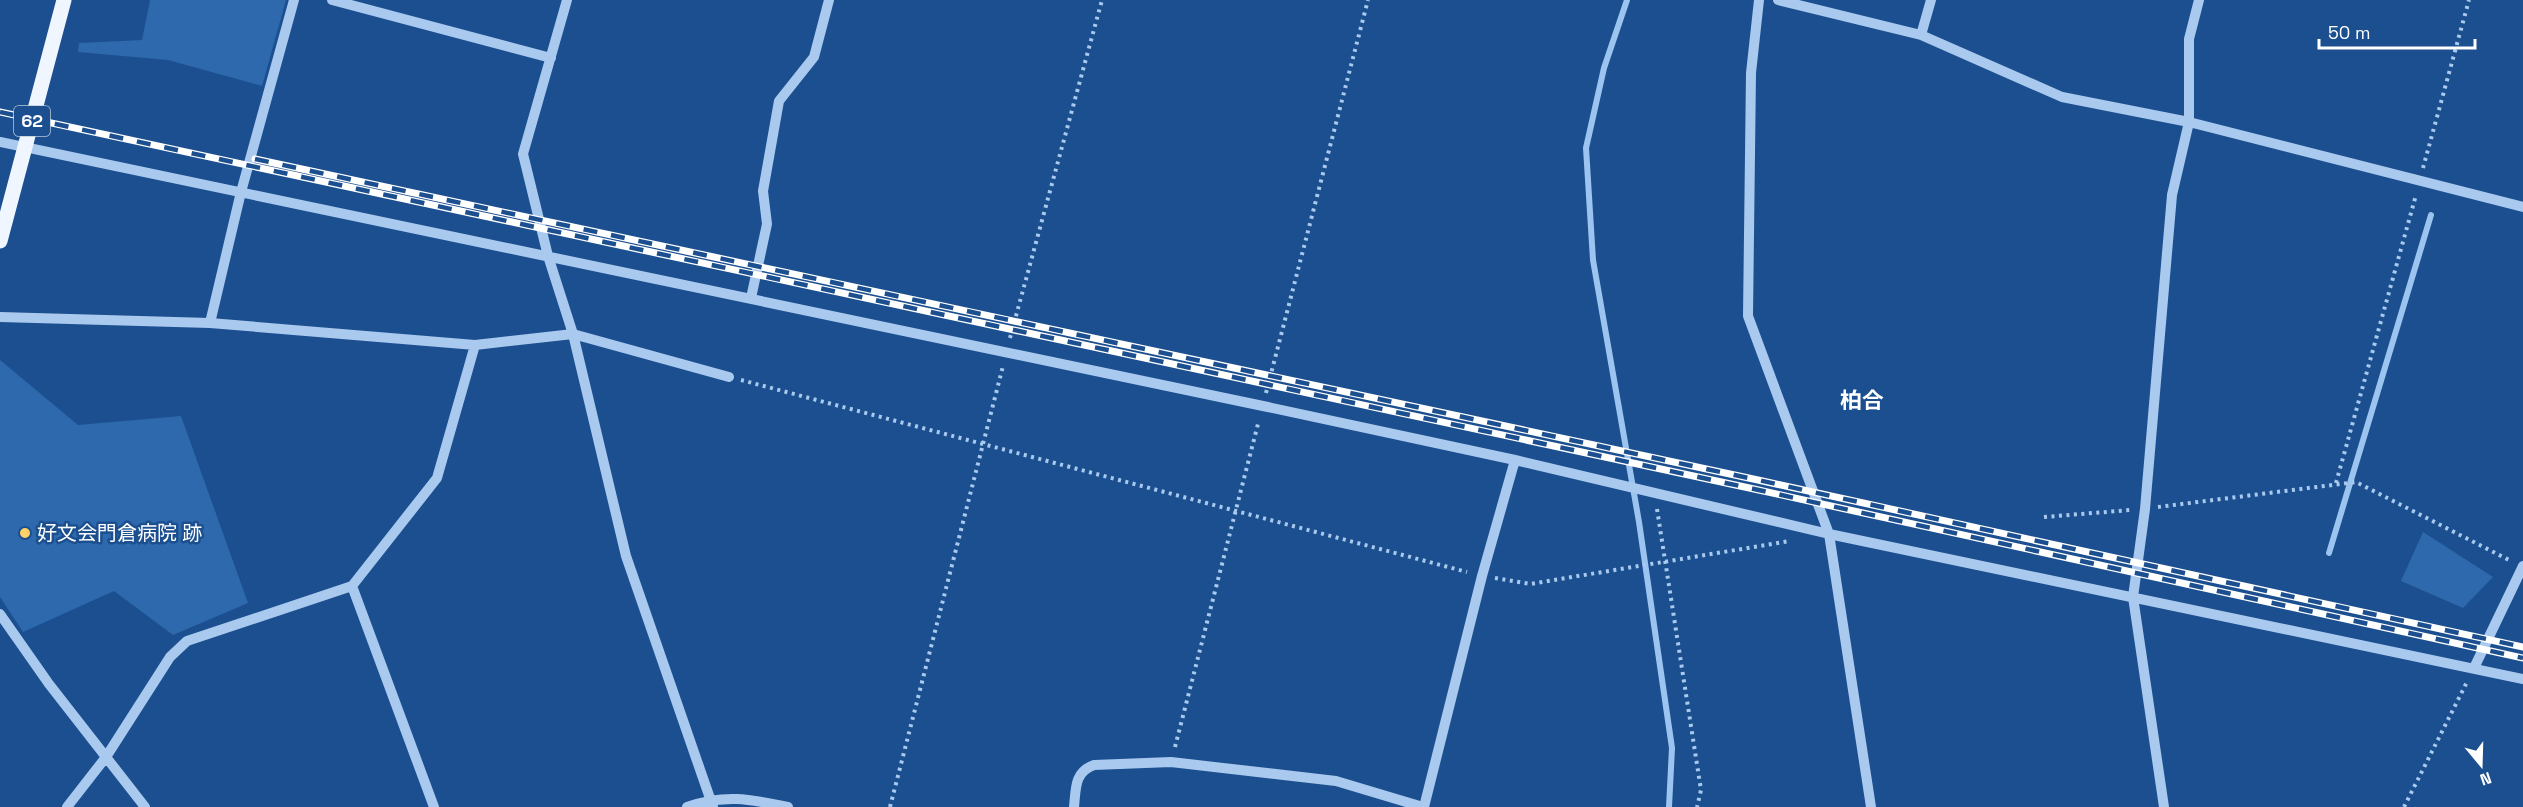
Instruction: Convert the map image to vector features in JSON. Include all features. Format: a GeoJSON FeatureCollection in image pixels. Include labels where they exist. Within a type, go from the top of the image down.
{"type":"FeatureCollection","features":[{"type":"Feature","properties":{"kind":"main road","name":"62"},"geometry":{"type":"LineString","coordinates":[[0,241],[64,0]]}},
{"type":"Feature","properties":{"kind":"street"},"geometry":{"type":"LineString","coordinates":[[210,323],[241,192],[294,0]]}},
{"type":"Feature","properties":{"kind":"street"},"geometry":{"type":"LineString","coordinates":[[332,0],[551,58]]}},
{"type":"Feature","properties":{"kind":"street"},"geometry":{"type":"LineString","coordinates":[[567,0],[523,153],[548,256],[573,334],[626,556],[711,803]]}},
{"type":"Feature","properties":{"kind":"street"},"geometry":{"type":"LineString","coordinates":[[751,298],[767,224],[763,191],[779,101],[814,57],[829,0]]}},
{"type":"Feature","properties":{"kind":"street"},"geometry":{"type":"LineString","coordinates":[[1759,0],[1751,73],[1748,316],[1829,534],[1871,807]]}},
{"type":"Feature","properties":{"kind":"street"},"geometry":{"type":"LineString","coordinates":[[1778,0],[1921,35],[2062,97],[2189,122],[2523,207]]}},
{"type":"Feature","properties":{"kind":"street"},"geometry":{"type":"LineString","coordinates":[[1921,35],[1931,0]]}},
{"type":"Feature","properties":{"kind":"street"},"geometry":{"type":"LineString","coordinates":[[2164,807],[2133,597],[2145,509],[2172,195],[2189,122],[2189,39],[2199,0]]}},
{"type":"Feature","properties":{"kind":"street"},"geometry":{"type":"LineString","coordinates":[[0,142],[1263,406],[1515,460],[1829,534],[2523,679]]}},
{"type":"Feature","properties":{"kind":"street"},"geometry":{"type":"LineString","coordinates":[[0,316],[210,323],[475,345],[573,334],[729,377]]}},
{"type":"Feature","properties":{"kind":"street"},"geometry":{"type":"LineString","coordinates":[[67,807],[106,757],[171,657],[186,641],[352,586],[437,478],[475,345]]}},
{"type":"Feature","properties":{"kind":"street"},"geometry":{"type":"LineString","coordinates":[[1074,807],[1078,776],[1085,768],[1094,765],[1171,762],[1336,781],[1423,807],[1482,576],[1515,460]]}},
{"type":"Feature","properties":{"kind":"street"},"geometry":{"type":"LineString","coordinates":[[2474,668],[2523,566]]}},
{"type":"Feature","properties":{"kind":"street"},"geometry":{"type":"LineString","coordinates":[[352,586],[434,807]]}},
{"type":"Feature","properties":{"kind":"street"},"geometry":{"type":"LineString","coordinates":[[0,614],[49,684],[145,807]]}},
{"type":"Feature","properties":{"kind":"street"},"geometry":{"type":"LineString","coordinates":[[687,807],[742,798],[788,807]]}},
{"type":"Feature","properties":{"kind":"path"},"geometry":{"type":"LineString","coordinates":[[890,807],[1006,352],[1102,0]]}},
{"type":"Feature","properties":{"kind":"path"},"geometry":{"type":"LineString","coordinates":[[1171,762],[1368,0]]}},
{"type":"Feature","properties":{"kind":"path"},"geometry":{"type":"LineString","coordinates":[[2336,483],[2469,0]]}},
{"type":"Feature","properties":{"kind":"path"},"geometry":{"type":"LineString","coordinates":[[729,377],[1482,576],[1530,584],[1794,540]]}},
{"type":"Feature","properties":{"kind":"path"},"geometry":{"type":"LineString","coordinates":[[2044,517],[2145,509],[2356,482],[2523,566]]}},
{"type":"Feature","properties":{"kind":"path"},"geometry":{"type":"LineString","coordinates":[[1654,493],[1701,790],[1697,807]]}},
{"type":"Feature","properties":{"kind":"path"},"geometry":{"type":"LineString","coordinates":[[2403,807],[2474,668]]}},
{"type":"Feature","properties":{"kind":"shaded area"},"geometry":{"type":"Polygon","coordinates":[[[150,0],[286,0],[262,86],[168,60],[78,52],[79,43],[142,40],[150,0]]]}},
{"type":"Feature","properties":{"kind":"shaded area"},"geometry":{"type":"Polygon","coordinates":[[[0,360],[78,425],[181,416],[248,603],[173,635],[114,591],[23,632],[0,597],[0,360]]]}},
{"type":"Feature","properties":{"kind":"shaded area"},"geometry":{"type":"Polygon","coordinates":[[[2423,532],[2493,577],[2463,608],[2401,581],[2423,532]]]}},
{"type":"Feature","properties":{"kind":"waterway"},"geometry":{"type":"LineString","coordinates":[[1627,0],[1604,68],[1586,148],[1593,260],[1639,522],[1672,748],[1669,807]]}},
{"type":"Feature","properties":{"kind":"waterway"},"geometry":{"type":"LineString","coordinates":[[2329,553],[2431,215]]}},
{"type":"Feature","properties":{"kind":"railway"},"geometry":{"type":"LineString","coordinates":[[0,112],[1754,489],[2523,658]]}},
{"type":"Feature","properties":{"kind":"railway"},"geometry":{"type":"LineString","coordinates":[[255,159],[1758,480],[2523,647]]}},
{"type":"Feature","properties":{"kind":"place","name":"好文会門倉病院 跡"},"geometry":{"type":"Point","coordinates":[25,533]}},
{"type":"Feature","properties":{"kind":"district","name":"柏合"},"geometry":{"type":"Point","coordinates":[1862,400]}}]}
